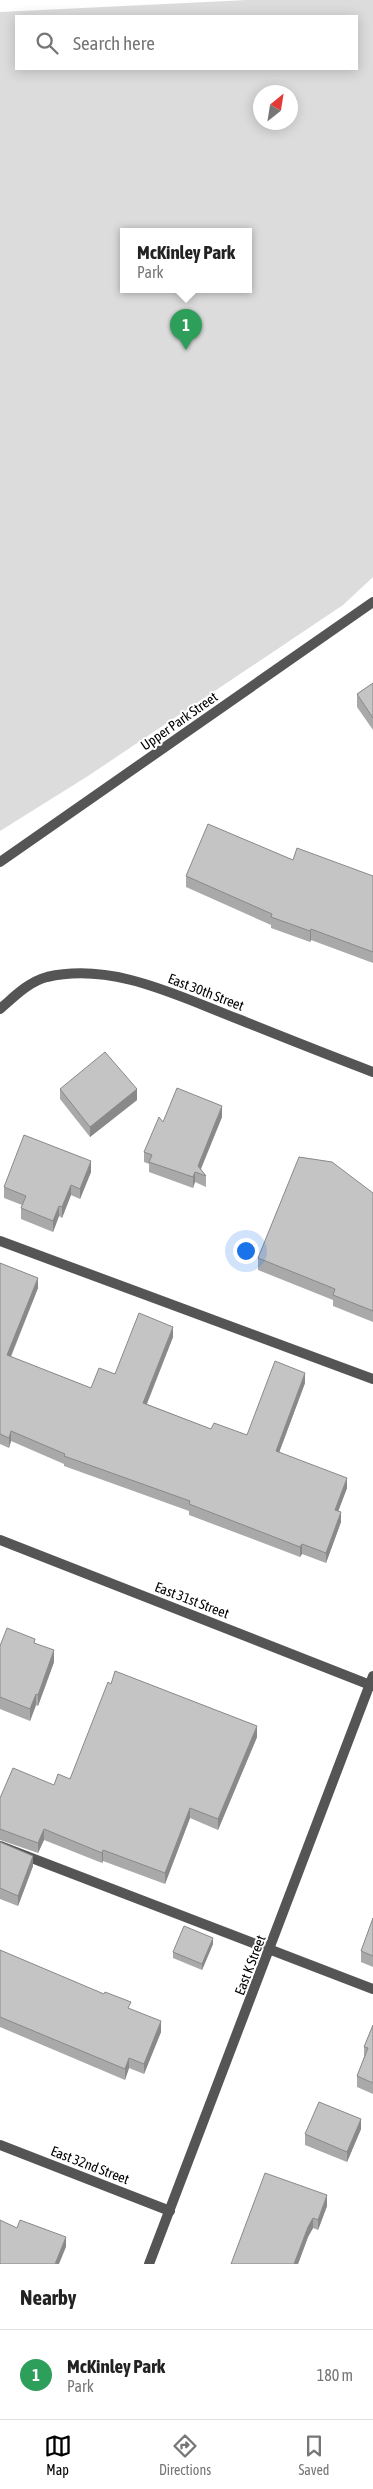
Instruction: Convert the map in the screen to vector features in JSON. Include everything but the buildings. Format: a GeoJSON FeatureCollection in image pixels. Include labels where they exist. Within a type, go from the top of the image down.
{"type":"FeatureCollection","features":[{"type":"Feature","properties":{"kind":"street","name":"Upper Park Street"},"geometry":{"type":"LineString","coordinates":[[0,862],[373,602]]}},
{"type":"Feature","properties":{"kind":"street","name":"East 30th Street"},"geometry":{"type":"LineString","coordinates":[[0,1009],[25,987],[46,977],[80,974],[107,975],[150,985],[373,1072]]}},
{"type":"Feature","properties":{"kind":"street"},"geometry":{"type":"LineString","coordinates":[[0,1241],[373,1379]]}},
{"type":"Feature","properties":{"kind":"street","name":"East 31st Street"},"geometry":{"type":"LineString","coordinates":[[0,1540],[372,1682]]}},
{"type":"Feature","properties":{"kind":"street","name":"East K Street"},"geometry":{"type":"LineString","coordinates":[[149,2264],[372,1682]]}},
{"type":"Feature","properties":{"kind":"street"},"geometry":{"type":"LineString","coordinates":[[0,1846],[271,1949],[373,1990]]}},
{"type":"Feature","properties":{"kind":"street","name":"East 32nd Street"},"geometry":{"type":"LineString","coordinates":[[0,2145],[170,2210]]}},
{"type":"Feature","properties":{"kind":"shaded area"},"geometry":{"type":"Polygon","coordinates":[[[247,0],[373,0],[373,577],[343,605],[88,776],[0,831],[0,12],[247,0]]]}},
{"type":"Feature","properties":{"kind":"place","name":"McKinley Park"},"geometry":{"type":"Point","coordinates":[186,350]}}]}
